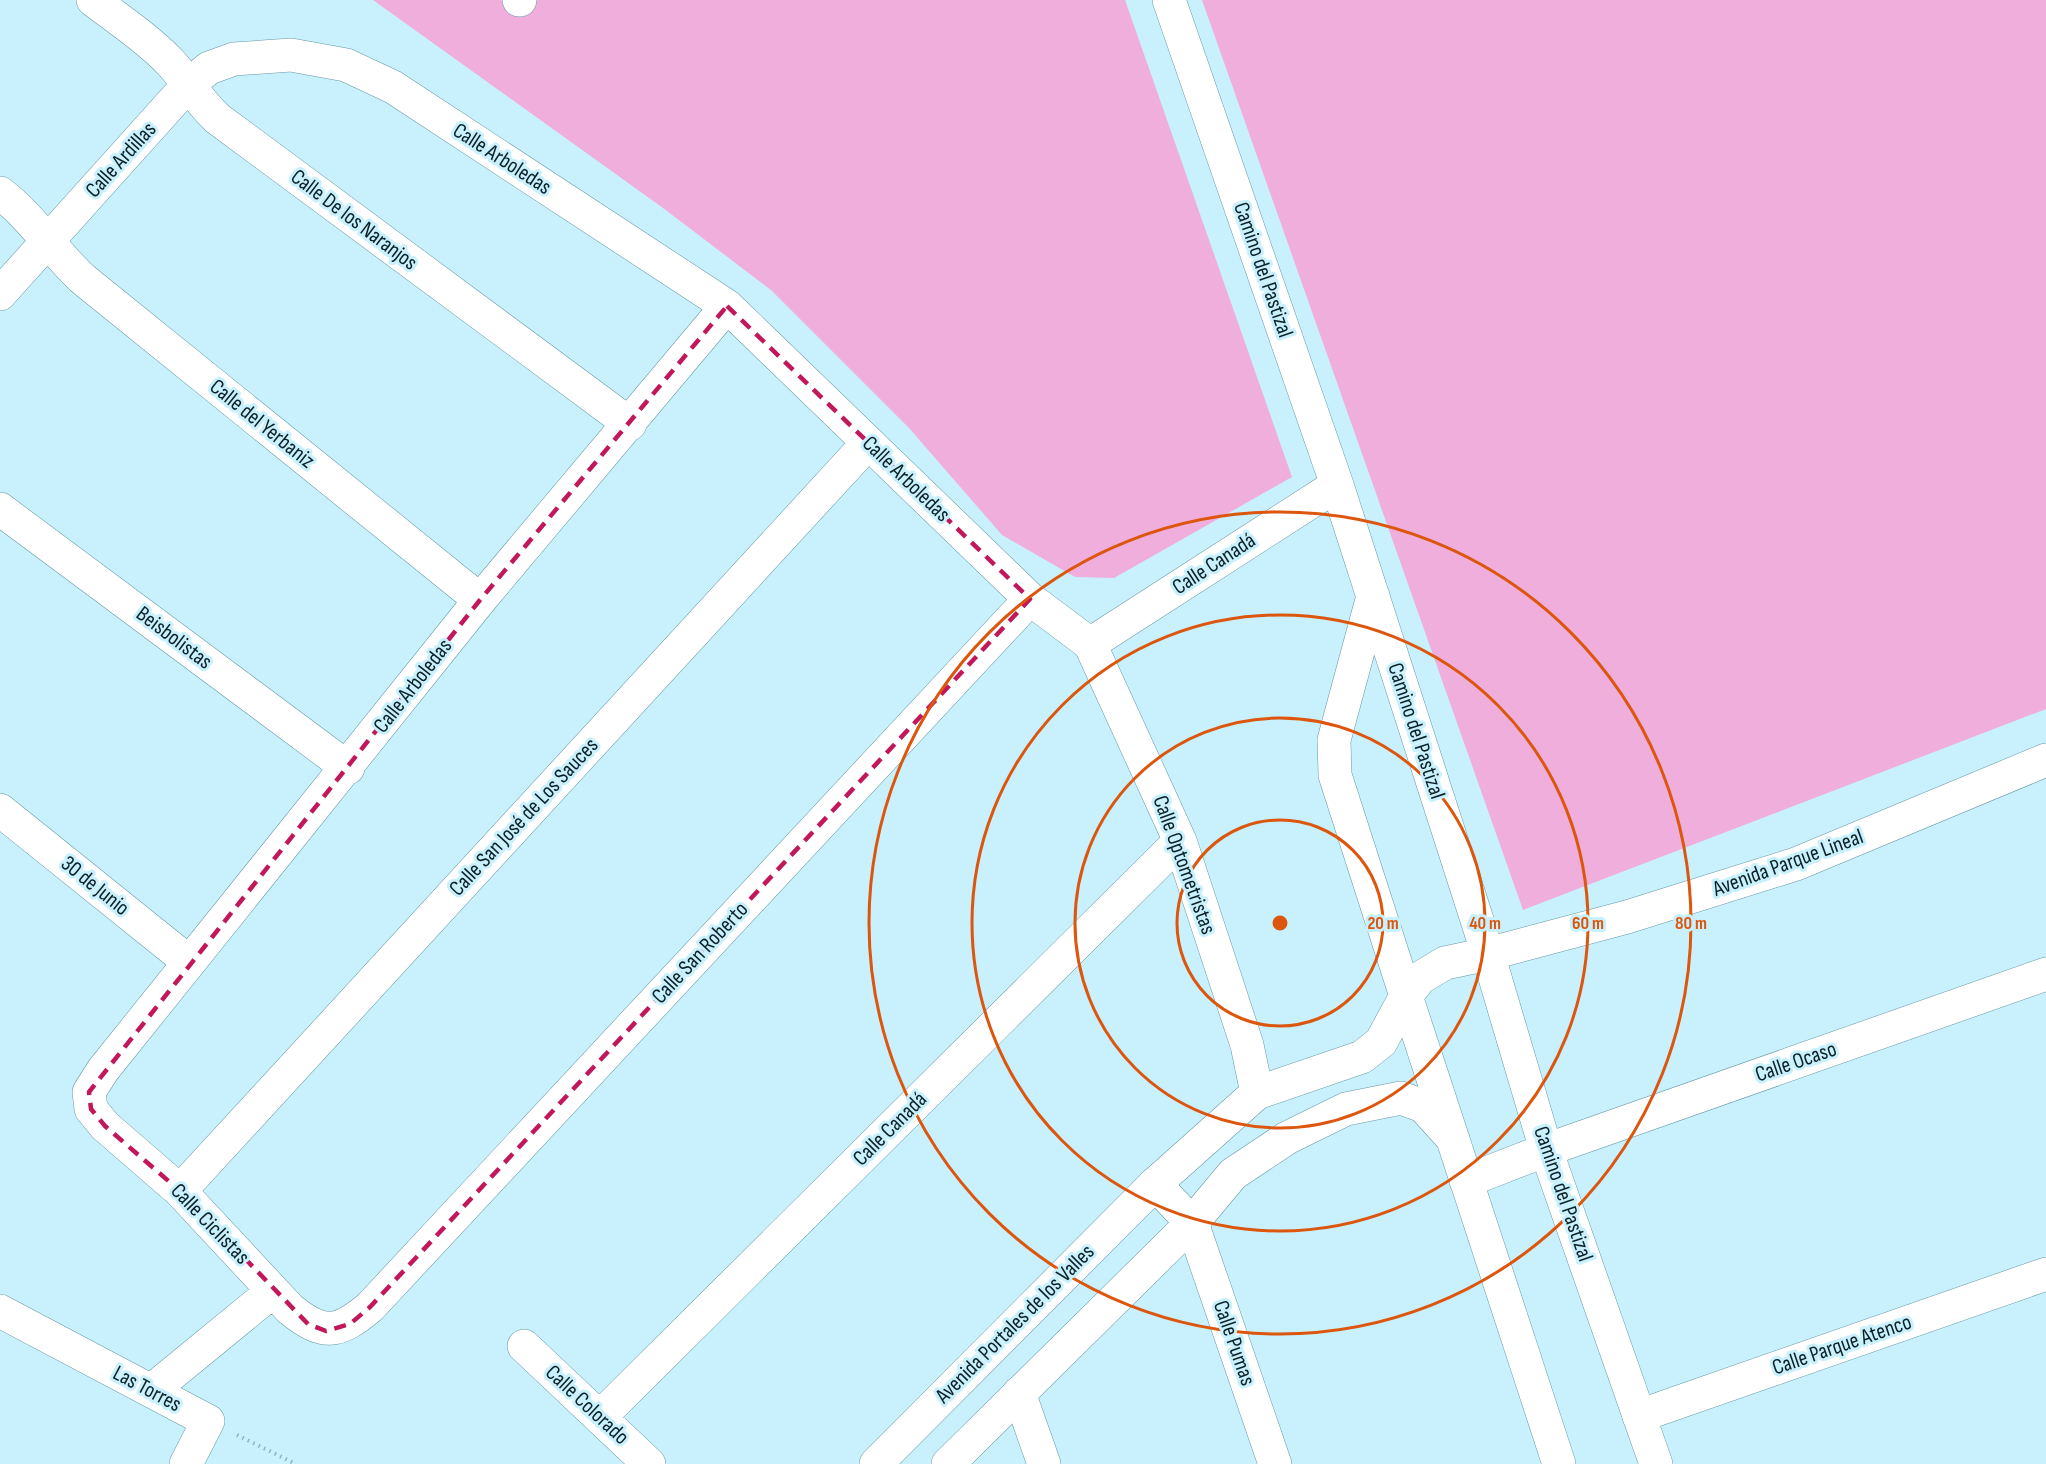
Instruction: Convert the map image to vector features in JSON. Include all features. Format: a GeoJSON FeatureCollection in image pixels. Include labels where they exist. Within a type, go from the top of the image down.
{"type":"FeatureCollection","features":[{"type":"Feature","properties":{"kind":"street","name":"Calle De los Naranjos"},"geometry":{"type":"LineString","coordinates":[[93,0],[149,41],[171,63],[218,119],[630,424]]}},
{"type":"Feature","properties":{"kind":"street","name":"Camino del Pastizal"},"geometry":{"type":"LineString","coordinates":[[1169,0],[1337,485],[1488,954],[1546,1150],[1656,1464]]}},
{"type":"Feature","properties":{"kind":"street","name":"Calle Ardillas"},"geometry":{"type":"LineString","coordinates":[[0,294],[188,86],[210,68],[234,59],[261,55]]}},
{"type":"Feature","properties":{"kind":"street","name":"Calle Arboledas"},"geometry":{"type":"LineString","coordinates":[[261,55],[291,55],[346,66],[393,87],[728,306],[1030,599],[1090,644]]}},
{"type":"Feature","properties":{"kind":"street","name":"Calle del Yerbaniz"},"geometry":{"type":"LineString","coordinates":[[0,193],[22,211],[84,280],[480,600]]}},
{"type":"Feature","properties":{"kind":"street","name":"Calle Arboledas"},"geometry":{"type":"LineString","coordinates":[[103,1070],[348,768],[480,600],[728,306]]}},
{"type":"Feature","properties":{"kind":"street","name":"Calle San José de Los Sauces"},"geometry":{"type":"LineString","coordinates":[[180,1191],[868,442]]}},
{"type":"Feature","properties":{"kind":"street","name":"Calle Canadá"},"geometry":{"type":"LineString","coordinates":[[1090,644],[1337,485]]}},
{"type":"Feature","properties":{"kind":"street","name":"Beisbolistas"},"geometry":{"type":"LineString","coordinates":[[0,509],[348,768]]}},
{"type":"Feature","properties":{"kind":"street"},"geometry":{"type":"LineString","coordinates":[[1372,596],[1334,740],[1335,775],[1559,1464]]}},
{"type":"Feature","properties":{"kind":"street","name":"Calle San Roberto"},"geometry":{"type":"LineString","coordinates":[[370,1308],[1030,599]]}},
{"type":"Feature","properties":{"kind":"street","name":"Calle Optometristas"},"geometry":{"type":"LineString","coordinates":[[1090,644],[1180,841],[1247,1045],[1257,1093]]}},
{"type":"Feature","properties":{"kind":"street","name":"Avenida Parque Lineal"},"geometry":{"type":"LineString","coordinates":[[1257,1093],[1362,1057],[1381,1042],[1406,996],[1420,978],[1445,963],[1628,917],[1796,864],[2046,760]]}},
{"type":"Feature","properties":{"kind":"street","name":"30 de Junio"},"geometry":{"type":"LineString","coordinates":[[0,810],[189,962]]}},
{"type":"Feature","properties":{"kind":"street","name":"Calle Canadá"},"geometry":{"type":"LineString","coordinates":[[600,1417],[1180,841]]}},
{"type":"Feature","properties":{"kind":"street","name":"Calle Ocaso"},"geometry":{"type":"LineString","coordinates":[[1466,1181],[1546,1150],[2046,974]]}},
{"type":"Feature","properties":{"kind":"street","name":"Calle Ciclistas"},"geometry":{"type":"LineString","coordinates":[[103,1070],[89,1092],[91,1109],[105,1126],[180,1191],[273,1291],[308,1324],[326,1330],[350,1324],[370,1308]]}},
{"type":"Feature","properties":{"kind":"street","name":"Avenida Portales de los Valles"},"geometry":{"type":"LineString","coordinates":[[876,1464],[1155,1184],[1257,1093]]}},
{"type":"Feature","properties":{"kind":"street"},"geometry":{"type":"LineString","coordinates":[[948,1464],[1192,1223],[1233,1174],[1287,1138],[1346,1109],[1401,1098],[1422,1106],[1453,1139]]}},
{"type":"Feature","properties":{"kind":"street"},"geometry":{"type":"LineString","coordinates":[[1155,1184],[1192,1223]]}},
{"type":"Feature","properties":{"kind":"street","name":"Calle Pumas"},"geometry":{"type":"LineString","coordinates":[[1192,1223],[1275,1464]]}},
{"type":"Feature","properties":{"kind":"street","name":"Calle Parque Atenco"},"geometry":{"type":"LineString","coordinates":[[1639,1416],[2046,1274]]}},
{"type":"Feature","properties":{"kind":"street"},"geometry":{"type":"LineString","coordinates":[[151,1390],[273,1291]]}},
{"type":"Feature","properties":{"kind":"street","name":"Las Torres"},"geometry":{"type":"LineString","coordinates":[[0,1311],[208,1421]]}},
{"type":"Feature","properties":{"kind":"street","name":"Calle Colorado"},"geometry":{"type":"LineString","coordinates":[[524,1346],[650,1464]]}},
{"type":"Feature","properties":{"kind":"street"},"geometry":{"type":"LineString","coordinates":[[1020,1393],[1044,1464]]}},
{"type":"Feature","properties":{"kind":"street"},"geometry":{"type":"LineString","coordinates":[[186,1464],[208,1421]]}},
{"type":"Feature","properties":{"kind":"path","name":"Las Torres"},"geometry":{"type":"LineString","coordinates":[[208,1421],[296,1464]]}},
{"type":"Feature","properties":{"kind":"highlighted area"},"geometry":{"type":"Polygon","coordinates":[[[727,306],[1030,599],[370,1307],[350,1324],[326,1331],[308,1324],[180,1191],[105,1126],[91,1109],[89,1092],[480,600],[727,306]]]}},
{"type":"Feature","properties":{"kind":"shaded area"},"geometry":{"type":"Polygon","coordinates":[[[373,0],[1125,0],[1292,477],[1114,578],[1075,577],[1002,535],[909,428],[771,290],[663,208],[373,0]]]}},
{"type":"Feature","properties":{"kind":"shaded area"},"geometry":{"type":"Polygon","coordinates":[[[1202,0],[2046,0],[2046,709],[1523,910],[1202,0]]]}}]}
